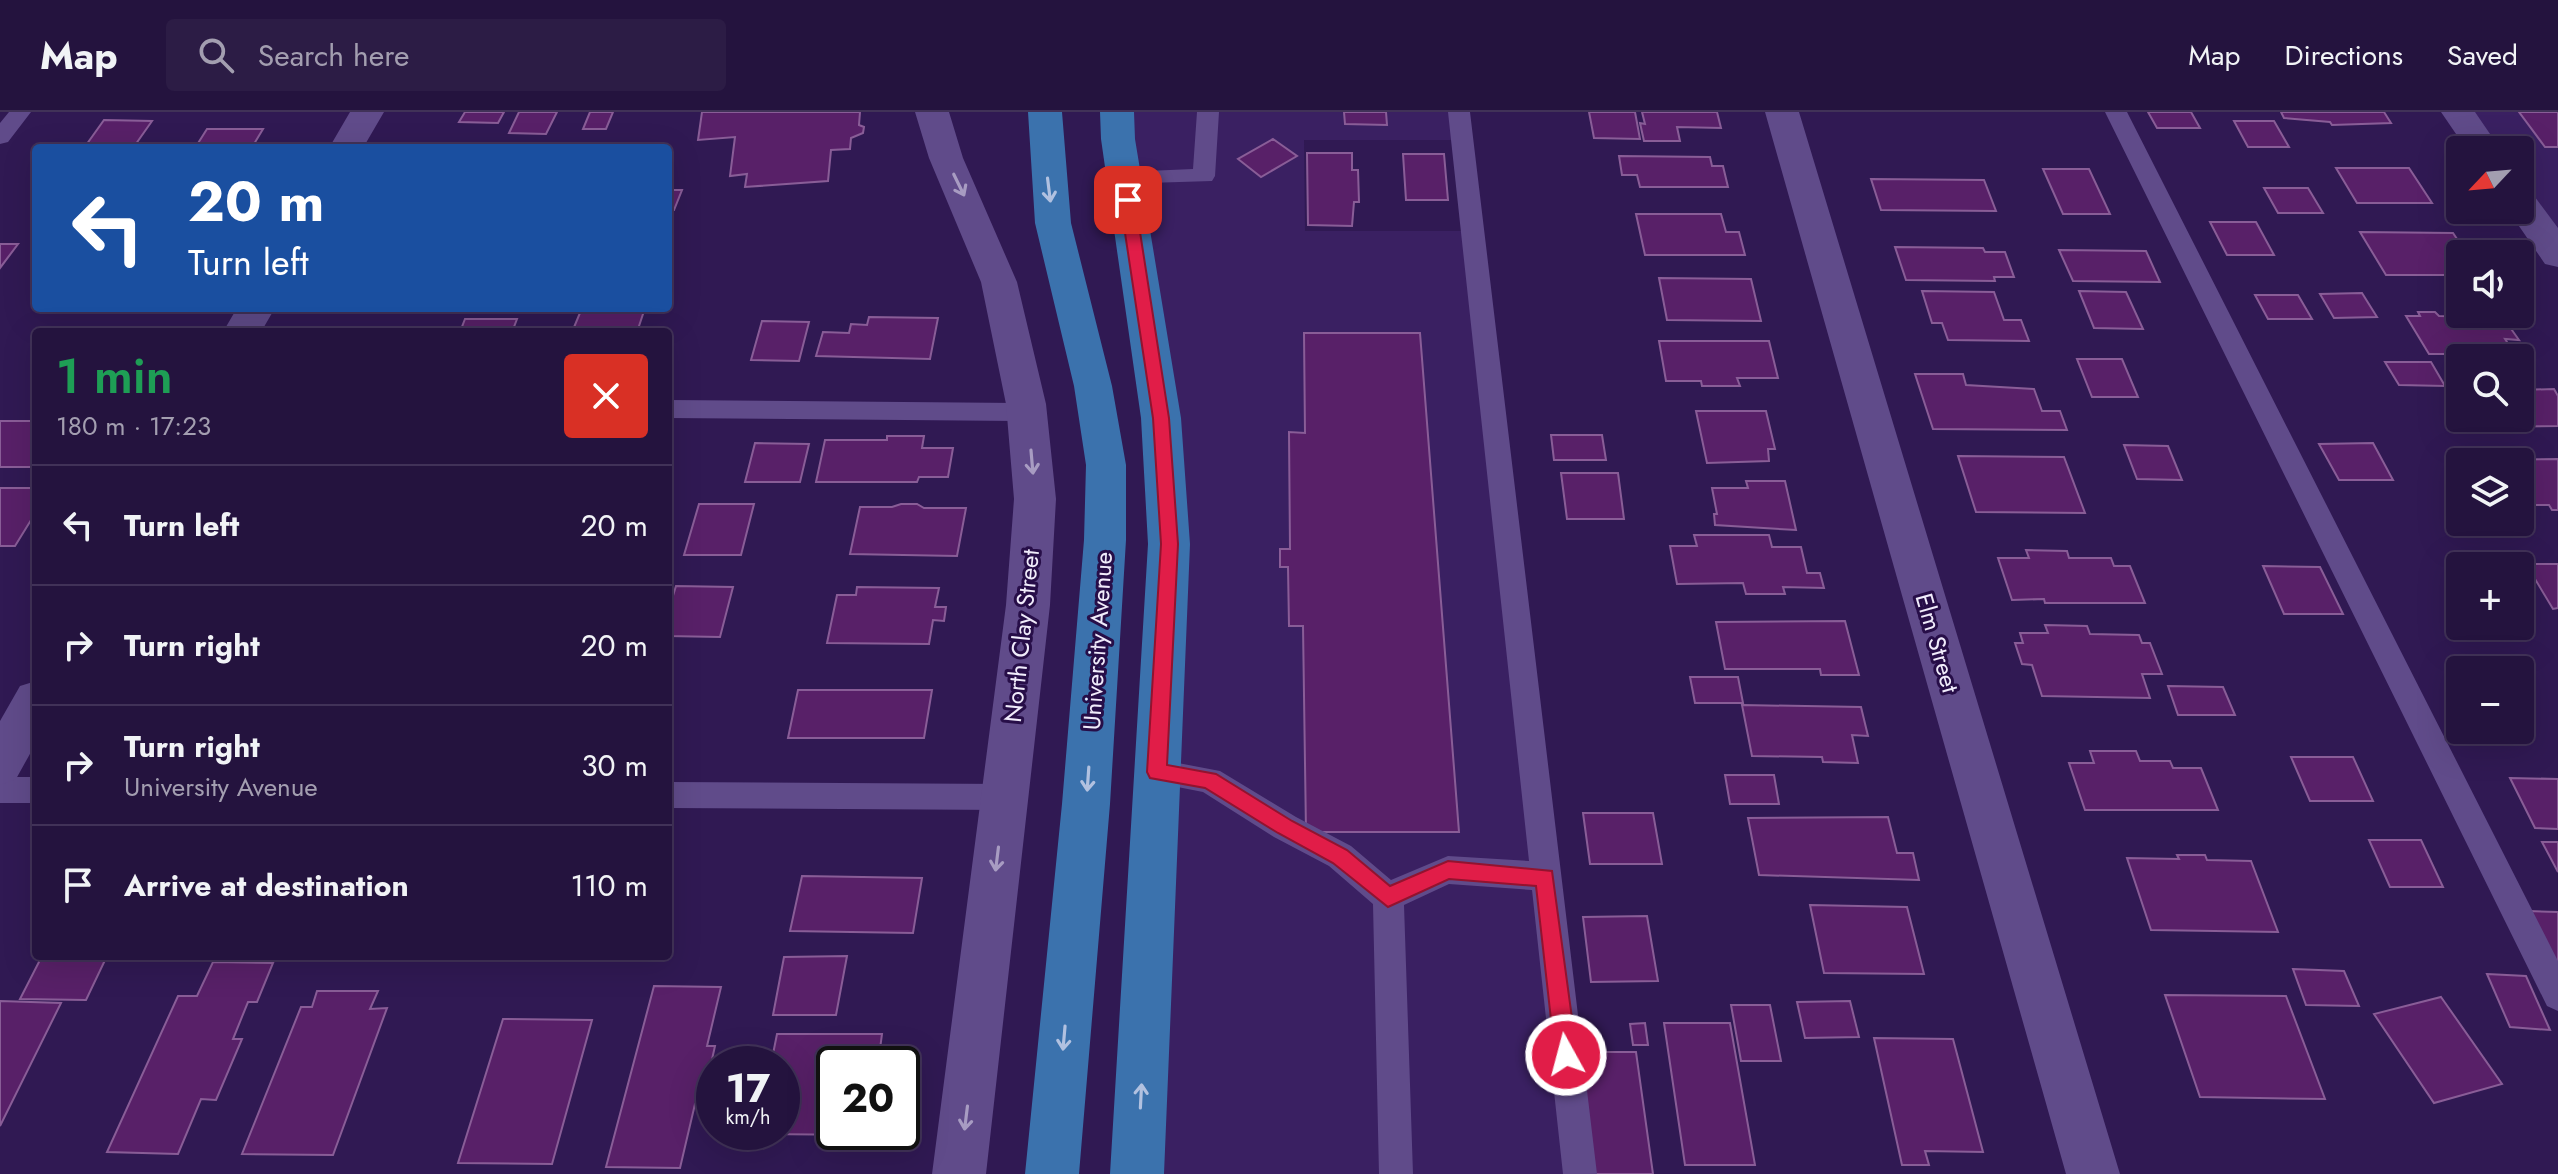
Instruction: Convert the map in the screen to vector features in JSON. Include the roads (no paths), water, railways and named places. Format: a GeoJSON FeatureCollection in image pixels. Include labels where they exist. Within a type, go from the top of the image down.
{"type":"FeatureCollection","features":[{"type":"Feature","properties":{"kind":"main road","name":"University Avenue"},"geometry":{"type":"LineString","coordinates":[[1045,112],[1053,223],[1093,386],[1106,465],[1105,540],[1086,804],[1052,1174]]}},
{"type":"Feature","properties":{"kind":"main road"},"geometry":{"type":"LineString","coordinates":[[1117,112],[1124,179],[1161,418],[1169,544],[1137,1174]]}},
{"type":"Feature","properties":{"kind":"street"},"geometry":{"type":"LineString","coordinates":[[348,144],[367,112]]}},
{"type":"Feature","properties":{"kind":"street","name":"North Clay Street"},"geometry":{"type":"LineString","coordinates":[[932,112],[946,158],[999,282],[1027,412],[1035,499],[1028,605],[959,1174]]}},
{"type":"Feature","properties":{"kind":"street","name":"Elm Street"},"geometry":{"type":"LineString","coordinates":[[1782,112],[2093,1174]]}},
{"type":"Feature","properties":{"kind":"street"},"geometry":{"type":"LineString","coordinates":[[2458,112],[2474,136]]}},
{"type":"Feature","properties":{"kind":"street"},"geometry":{"type":"LineString","coordinates":[[2534,221],[2558,255]]}},
{"type":"Feature","properties":{"kind":"street"},"geometry":{"type":"LineString","coordinates":[[0,764],[32,707]]}},
{"type":"Feature","properties":{"kind":"lane"},"geometry":{"type":"LineString","coordinates":[[0,137],[20,112]]}},
{"type":"Feature","properties":{"kind":"lane"},"geometry":{"type":"LineString","coordinates":[[1124,179],[1204,176],[1208,112]]}},
{"type":"Feature","properties":{"kind":"lane"},"geometry":{"type":"LineString","coordinates":[[1459,112],[1580,1174]]}},
{"type":"Feature","properties":{"kind":"lane"},"geometry":{"type":"LineString","coordinates":[[2116,112],[2558,995]]}},
{"type":"Feature","properties":{"kind":"lane"},"geometry":{"type":"LineString","coordinates":[[672,409],[1027,412]]}},
{"type":"Feature","properties":{"kind":"lane"},"geometry":{"type":"LineString","coordinates":[[1157,772],[1209,780],[1285,827],[1340,856],[1388,897],[1396,1174]]}},
{"type":"Feature","properties":{"kind":"lane"},"geometry":{"type":"LineString","coordinates":[[0,790],[32,790]]}},
{"type":"Feature","properties":{"kind":"lane"},"geometry":{"type":"LineString","coordinates":[[672,795],[1004,797]]}},
{"type":"Feature","properties":{"kind":"lane"},"geometry":{"type":"LineString","coordinates":[[1388,897],[1448,870],[1545,877]]}}]}
